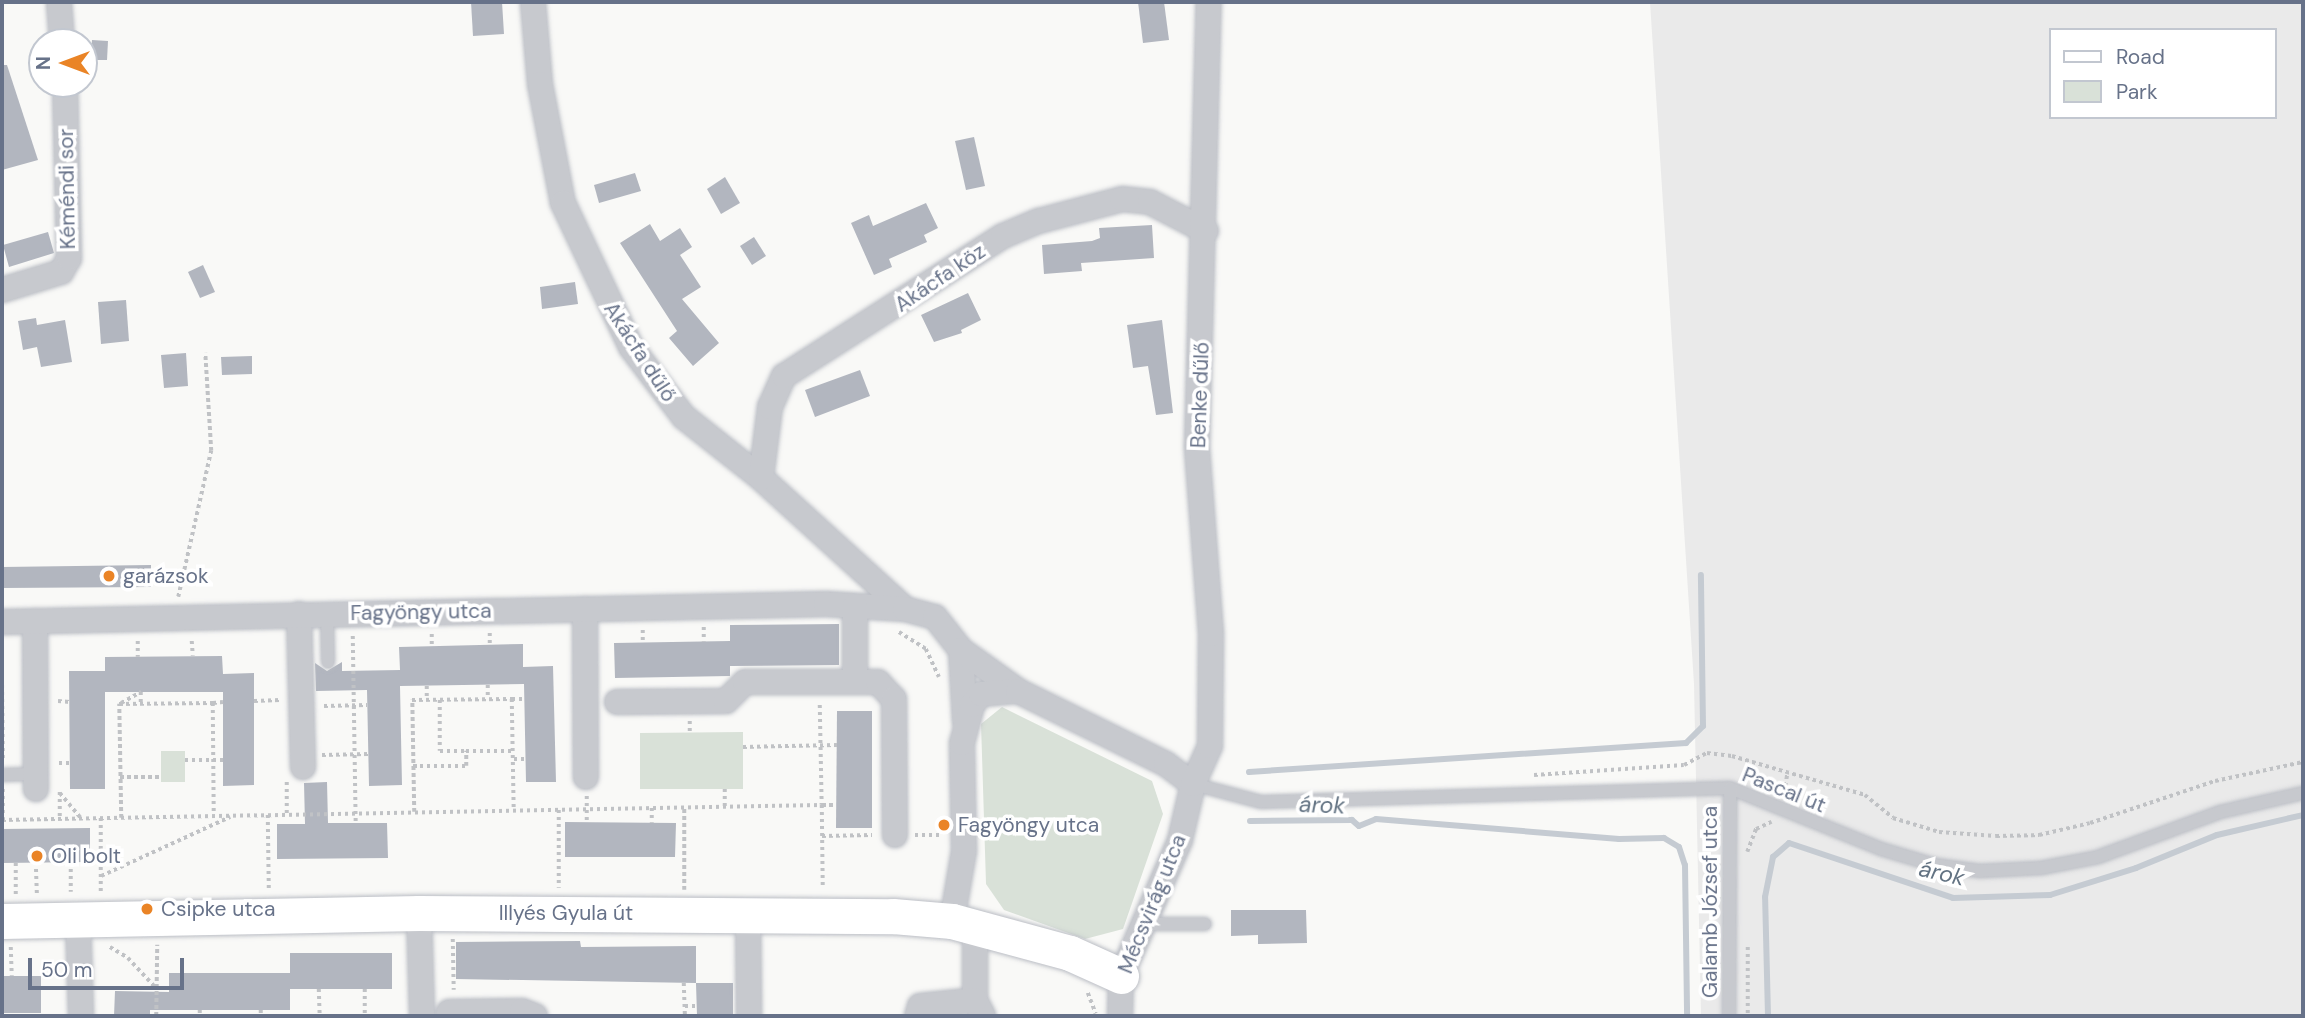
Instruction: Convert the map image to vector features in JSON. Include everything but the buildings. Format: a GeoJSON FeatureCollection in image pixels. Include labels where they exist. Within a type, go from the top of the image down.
{"type":"FeatureCollection","features":[{"type":"Feature","properties":{"kind":"street"},"geometry":{"type":"LineString","coordinates":[[59,2],[61,28]]}},
{"type":"Feature","properties":{"kind":"street","name":"Akácfa dűlő"},"geometry":{"type":"LineString","coordinates":[[533,2],[540,84],[563,204],[606,300],[653,380],[684,417],[761,478],[905,609]]}},
{"type":"Feature","properties":{"kind":"street","name":"Benke dűlő"},"geometry":{"type":"LineString","coordinates":[[1193,784],[1209,746],[1210,634],[1197,446],[1206,231],[1209,2]]}},
{"type":"Feature","properties":{"kind":"street","name":"Kéméndi sor"},"geometry":{"type":"LineString","coordinates":[[2,290],[61,272],[69,258],[65,98]]}},
{"type":"Feature","properties":{"kind":"street","name":"Akácfa köz"},"geometry":{"type":"LineString","coordinates":[[761,478],[770,407],[785,376],[1003,236],[1040,220],[1122,199],[1150,202],[1206,231]]}},
{"type":"Feature","properties":{"kind":"street"},"geometry":{"type":"LineString","coordinates":[[585,609],[586,777]]}},
{"type":"Feature","properties":{"kind":"street","name":"Fagyöngy utca"},"geometry":{"type":"LineString","coordinates":[[2,622],[185,623],[299,614],[585,609],[905,609],[934,617],[961,650],[1018,691],[1166,764],[1193,784]]}},
{"type":"Feature","properties":{"kind":"street"},"geometry":{"type":"LineString","coordinates":[[855,610],[855,682]]}},
{"type":"Feature","properties":{"kind":"street"},"geometry":{"type":"LineString","coordinates":[[298,765],[302,706],[299,614]]}},
{"type":"Feature","properties":{"kind":"street"},"geometry":{"type":"LineString","coordinates":[[35,621],[44,786]]}},
{"type":"Feature","properties":{"kind":"street"},"geometry":{"type":"LineString","coordinates":[[917,1016],[920,1006],[979,1008],[964,925],[965,722],[961,650]]}},
{"type":"Feature","properties":{"kind":"street"},"geometry":{"type":"LineString","coordinates":[[617,702],[726,701],[745,682],[878,682],[894,699],[895,835]]}},
{"type":"Feature","properties":{"kind":"street"},"geometry":{"type":"LineString","coordinates":[[965,722],[981,694],[1018,691]]}},
{"type":"Feature","properties":{"kind":"street","name":"Mécsvirág utca"},"geometry":{"type":"LineString","coordinates":[[1120,1016],[1121,976],[1146,924],[1180,840],[1193,784]]}},
{"type":"Feature","properties":{"kind":"street"},"geometry":{"type":"LineString","coordinates":[[75,911],[80,1016]]}},
{"type":"Feature","properties":{"kind":"street","name":"Illyés Gyula út"},"geometry":{"type":"LineString","coordinates":[[10,921],[75,911],[157,918],[419,913],[748,914],[964,925],[1070,953],[1121,976]]}},
{"type":"Feature","properties":{"kind":"street"},"geometry":{"type":"LineString","coordinates":[[419,913],[422,1016]]}},
{"type":"Feature","properties":{"kind":"street"},"geometry":{"type":"LineString","coordinates":[[748,914],[749,1016]]}},
{"type":"Feature","properties":{"kind":"street"},"geometry":{"type":"LineString","coordinates":[[449,1012],[522,1011],[535,1016]]}},
{"type":"Feature","properties":{"kind":"lane"},"geometry":{"type":"LineString","coordinates":[[327,614],[328,662]]}},
{"type":"Feature","properties":{"kind":"lane"},"geometry":{"type":"LineString","coordinates":[[2,775],[44,786]]}},
{"type":"Feature","properties":{"kind":"lane","name":"Pascal út"},"geometry":{"type":"LineString","coordinates":[[1193,784],[1261,802],[1730,788],[1881,849],[1935,865],[1980,871],[2041,868],[2098,857],[2220,812],[2303,793]]}},
{"type":"Feature","properties":{"kind":"lane","name":"Galamb József utca"},"geometry":{"type":"LineString","coordinates":[[1729,1016],[1730,788]]}},
{"type":"Feature","properties":{"kind":"lane"},"geometry":{"type":"LineString","coordinates":[[1146,924],[1205,924]]}},
{"type":"Feature","properties":{"kind":"path"},"geometry":{"type":"LineString","coordinates":[[192,656],[178,587],[211,451],[205,354]]}},
{"type":"Feature","properties":{"kind":"path"},"geometry":{"type":"LineString","coordinates":[[855,610],[898,631],[926,649],[944,688]]}},
{"type":"Feature","properties":{"kind":"path"},"geometry":{"type":"LineString","coordinates":[[353,626],[356,823]]}},
{"type":"Feature","properties":{"kind":"path"},"geometry":{"type":"LineString","coordinates":[[704,628],[704,642]]}},
{"type":"Feature","properties":{"kind":"path"},"geometry":{"type":"LineString","coordinates":[[138,631],[138,657]]}},
{"type":"Feature","properties":{"kind":"path"},"geometry":{"type":"LineString","coordinates":[[2,657],[2,820],[836,805]]}},
{"type":"Feature","properties":{"kind":"path"},"geometry":{"type":"LineString","coordinates":[[820,682],[823,896]]}},
{"type":"Feature","properties":{"kind":"path"},"geometry":{"type":"LineString","coordinates":[[488,685],[488,699]]}},
{"type":"Feature","properties":{"kind":"path"},"geometry":{"type":"LineString","coordinates":[[427,686],[427,700]]}},
{"type":"Feature","properties":{"kind":"path"},"geometry":{"type":"LineString","coordinates":[[119,704],[141,692],[141,704]]}},
{"type":"Feature","properties":{"kind":"path"},"geometry":{"type":"LineString","coordinates":[[512,699],[514,810]]}},
{"type":"Feature","properties":{"kind":"path"},"geometry":{"type":"LineString","coordinates":[[414,812],[412,700],[524,699]]}},
{"type":"Feature","properties":{"kind":"path"},"geometry":{"type":"LineString","coordinates":[[254,701],[270,700]]}},
{"type":"Feature","properties":{"kind":"path"},"geometry":{"type":"LineString","coordinates":[[439,700],[440,751],[513,751]]}},
{"type":"Feature","properties":{"kind":"path"},"geometry":{"type":"LineString","coordinates":[[59,701],[70,702]]}},
{"type":"Feature","properties":{"kind":"path"},"geometry":{"type":"LineString","coordinates":[[119,704],[223,702]]}},
{"type":"Feature","properties":{"kind":"path"},"geometry":{"type":"LineString","coordinates":[[213,703],[214,816]]}},
{"type":"Feature","properties":{"kind":"path"},"geometry":{"type":"LineString","coordinates":[[119,704],[121,818]]}},
{"type":"Feature","properties":{"kind":"path"},"geometry":{"type":"LineString","coordinates":[[302,706],[367,705]]}},
{"type":"Feature","properties":{"kind":"path"},"geometry":{"type":"LineString","coordinates":[[690,722],[690,733]]}},
{"type":"Feature","properties":{"kind":"path"},"geometry":{"type":"LineString","coordinates":[[743,747],[836,745]]}},
{"type":"Feature","properties":{"kind":"path"},"geometry":{"type":"LineString","coordinates":[[413,766],[466,766],[466,751]]}},
{"type":"Feature","properties":{"kind":"path"},"geometry":{"type":"LineString","coordinates":[[287,815],[298,765],[368,754]]}},
{"type":"Feature","properties":{"kind":"path"},"geometry":{"type":"LineString","coordinates":[[513,759],[525,759]]}},
{"type":"Feature","properties":{"kind":"path"},"geometry":{"type":"LineString","coordinates":[[185,760],[223,760]]}},
{"type":"Feature","properties":{"kind":"path"},"geometry":{"type":"LineString","coordinates":[[59,763],[70,763]]}},
{"type":"Feature","properties":{"kind":"path"},"geometry":{"type":"LineString","coordinates":[[1747,853],[1756,829],[1767,822],[1780,822],[1787,774]]}},
{"type":"Feature","properties":{"kind":"path"},"geometry":{"type":"LineString","coordinates":[[120,777],[161,777]]}},
{"type":"Feature","properties":{"kind":"path"},"geometry":{"type":"LineString","coordinates":[[44,786],[81,818]]}},
{"type":"Feature","properties":{"kind":"path"},"geometry":{"type":"LineString","coordinates":[[725,789],[725,807]]}},
{"type":"Feature","properties":{"kind":"path"},"geometry":{"type":"LineString","coordinates":[[652,808],[652,823]]}},
{"type":"Feature","properties":{"kind":"path"},"geometry":{"type":"LineString","coordinates":[[684,808],[684,897]]}},
{"type":"Feature","properties":{"kind":"path"},"geometry":{"type":"LineString","coordinates":[[587,809],[587,822]]}},
{"type":"Feature","properties":{"kind":"path"},"geometry":{"type":"LineString","coordinates":[[559,810],[559,870]]}},
{"type":"Feature","properties":{"kind":"path"},"geometry":{"type":"LineString","coordinates":[[305,814],[305,824]]}},
{"type":"Feature","properties":{"kind":"path"},"geometry":{"type":"LineString","coordinates":[[268,815],[270,900]]}},
{"type":"Feature","properties":{"kind":"path"},"geometry":{"type":"LineString","coordinates":[[101,818],[102,876],[233,816]]}},
{"type":"Feature","properties":{"kind":"path"},"geometry":{"type":"LineString","coordinates":[[920,835],[954,835]]}},
{"type":"Feature","properties":{"kind":"path"},"geometry":{"type":"LineString","coordinates":[[36,862],[37,904]]}},
{"type":"Feature","properties":{"kind":"path"},"geometry":{"type":"LineString","coordinates":[[71,862],[75,911]]}},
{"type":"Feature","properties":{"kind":"path"},"geometry":{"type":"LineString","coordinates":[[12,976],[10,921],[16,863]]}},
{"type":"Feature","properties":{"kind":"path"},"geometry":{"type":"LineString","coordinates":[[156,1016],[157,918]]}},
{"type":"Feature","properties":{"kind":"path"},"geometry":{"type":"LineString","coordinates":[[1748,935],[1748,1016]]}},
{"type":"Feature","properties":{"kind":"path"},"geometry":{"type":"LineString","coordinates":[[453,979],[453,939],[466,939]]}},
{"type":"Feature","properties":{"kind":"path"},"geometry":{"type":"LineString","coordinates":[[105,944],[128,958],[156,989]]}},
{"type":"Feature","properties":{"kind":"path"},"geometry":{"type":"LineString","coordinates":[[684,983],[685,1016]]}},
{"type":"Feature","properties":{"kind":"path"},"geometry":{"type":"LineString","coordinates":[[319,989],[320,1016]]}},
{"type":"Feature","properties":{"kind":"path"},"geometry":{"type":"LineString","coordinates":[[365,989],[365,1016]]}},
{"type":"Feature","properties":{"kind":"path"},"geometry":{"type":"LineString","coordinates":[[684,1006],[696,1006]]}},
{"type":"Feature","properties":{"kind":"path"},"geometry":{"type":"LineString","coordinates":[[200,1010],[200,1016]]}},
{"type":"Feature","properties":{"kind":"path"},"geometry":{"type":"LineString","coordinates":[[261,1010],[261,1016]]}},
{"type":"Feature","properties":{"kind":"shaded area"},"geometry":{"type":"Polygon","coordinates":[[[1650,2],[2303,2],[2303,1016],[1701,1016],[1694,684],[1650,2]]]}},
{"type":"Feature","properties":{"kind":"green space"},"geometry":{"type":"Polygon","coordinates":[[[1002,707],[1152,781],[1163,814],[1123,929],[1085,939],[1004,910],[986,884],[981,724],[1002,707]]]}},
{"type":"Feature","properties":{"kind":"green space"},"geometry":{"type":"Polygon","coordinates":[[[743,732],[743,789],[640,789],[640,733],[743,732]]]}},
{"type":"Feature","properties":{"kind":"green space"},"geometry":{"type":"Polygon","coordinates":[[[161,751],[185,751],[185,782],[161,782],[161,751]]]}},
{"type":"Feature","properties":{"kind":"waterway"},"geometry":{"type":"LineString","coordinates":[[1249,772],[1686,743],[1703,726],[1701,575]]}},
{"type":"Feature","properties":{"kind":"waterway","name":"árok"},"geometry":{"type":"LineString","coordinates":[[1768,1016],[1765,897],[1773,857],[1789,843],[1953,898],[2050,895],[2136,868],[2217,835],[2303,815]]}},
{"type":"Feature","properties":{"kind":"waterway","name":"árok"},"geometry":{"type":"LineString","coordinates":[[1250,821],[1352,820],[1359,826],[1376,819],[1619,839],[1664,838],[1679,847],[1685,865],[1687,1016]]}},
{"type":"Feature","properties":{"kind":"place","name":"garázsok"},"geometry":{"type":"Point","coordinates":[109,576]}},
{"type":"Feature","properties":{"kind":"place","name":"Fagyöngy utca"},"geometry":{"type":"Point","coordinates":[944,825]}},
{"type":"Feature","properties":{"kind":"place","name":"Oli bolt"},"geometry":{"type":"Point","coordinates":[37,856]}},
{"type":"Feature","properties":{"kind":"place","name":"Csipke utca"},"geometry":{"type":"Point","coordinates":[147,909]}}]}
